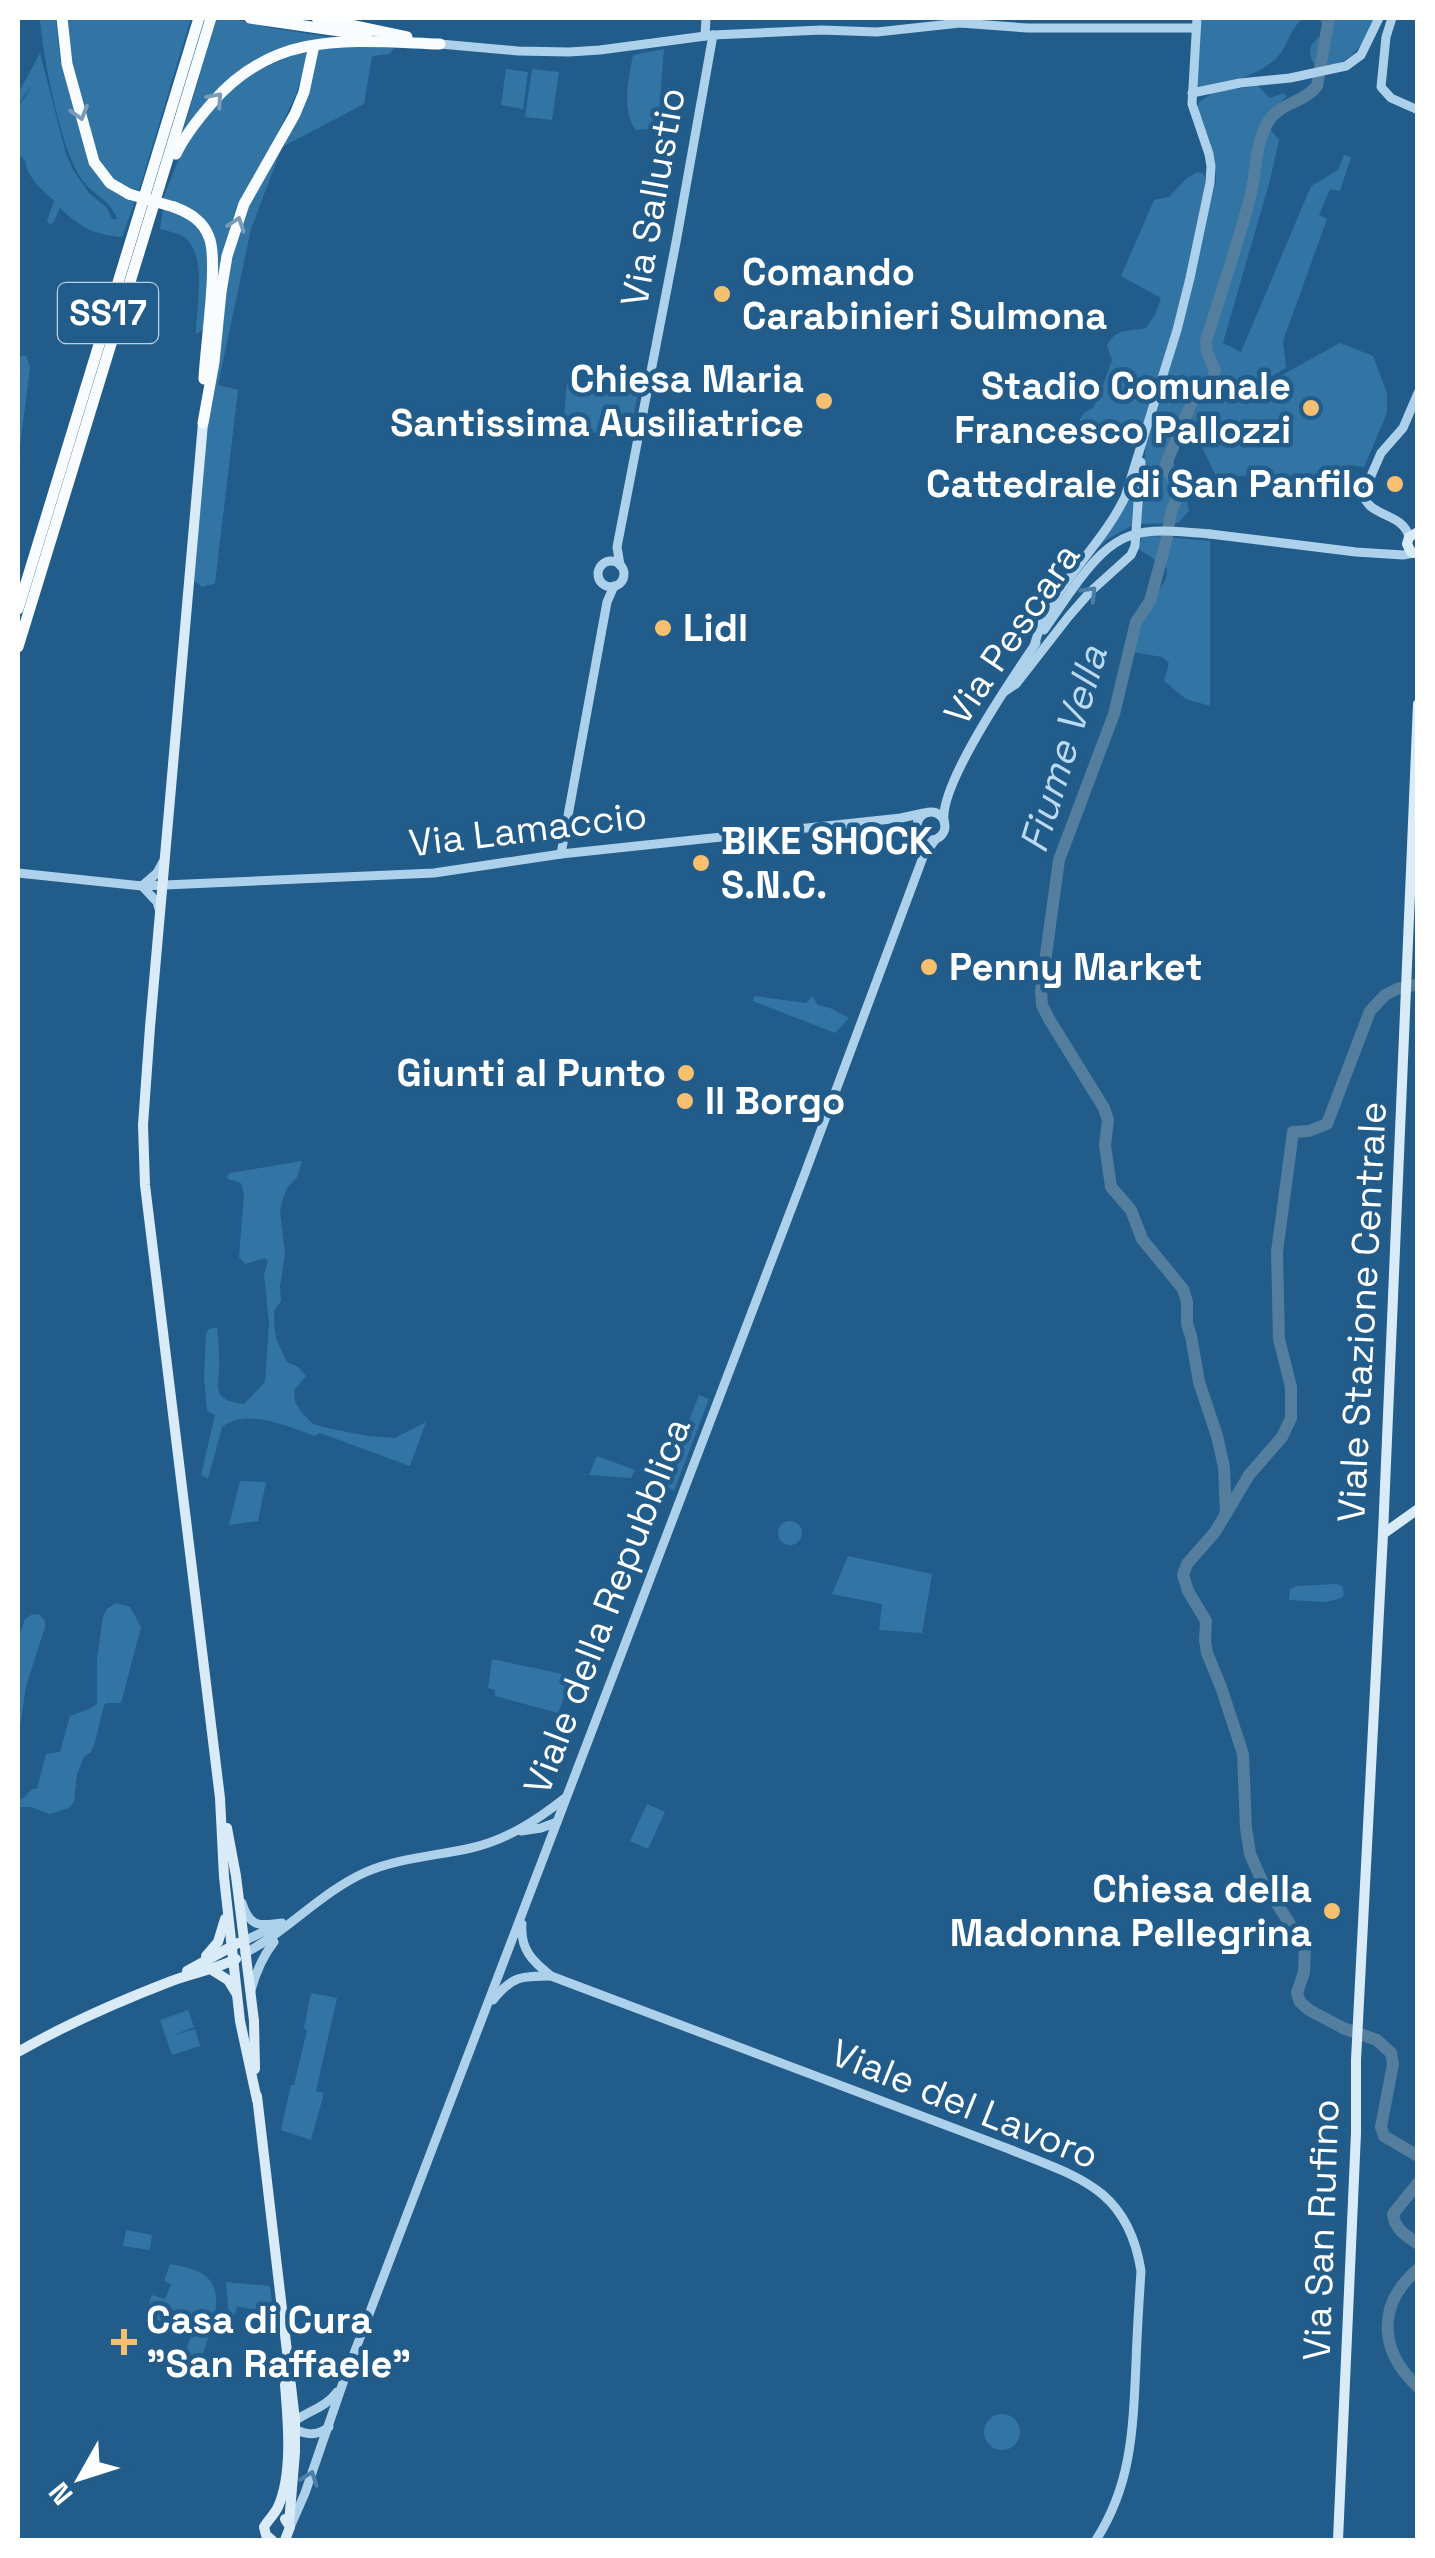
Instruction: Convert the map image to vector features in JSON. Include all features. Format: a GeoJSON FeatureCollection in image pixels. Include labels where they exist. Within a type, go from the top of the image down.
{"type":"FeatureCollection","features":[{"type":"Feature","properties":{"kind":"highway"},"geometry":{"type":"LineString","coordinates":[[62,18],[67,64],[94,162],[110,182],[130,194],[194,216],[212,246],[203,422]]}},
{"type":"Feature","properties":{"kind":"highway","name":"SS17"},"geometry":{"type":"LineString","coordinates":[[18,610],[198,18]]}},
{"type":"Feature","properties":{"kind":"highway","name":"SS17"},"geometry":{"type":"LineString","coordinates":[[18,647],[211,18]]}},
{"type":"Feature","properties":{"kind":"highway"},"geometry":{"type":"LineString","coordinates":[[250,18],[440,44]]}},
{"type":"Feature","properties":{"kind":"highway"},"geometry":{"type":"LineString","coordinates":[[317,18],[440,44]]}},
{"type":"Feature","properties":{"kind":"highway"},"geometry":{"type":"LineString","coordinates":[[152,214],[183,139],[218,95],[258,63],[287,50],[320,42],[440,44]]}},
{"type":"Feature","properties":{"kind":"highway"},"geometry":{"type":"LineString","coordinates":[[203,422],[227,256],[244,204],[295,114],[313,50]]}},
{"type":"Feature","properties":{"kind":"main road"},"geometry":{"type":"LineString","coordinates":[[203,422],[143,1124],[145,1184],[220,1798],[227,1903],[245,1954],[250,1993],[257,2100],[293,2425],[281,2496],[264,2527],[268,2539]]}},
{"type":"Feature","properties":{"kind":"main road","name":"Viale Stazione Centrale"},"geometry":{"type":"LineString","coordinates":[[1364,1922],[1418,704]]}},
{"type":"Feature","properties":{"kind":"main road"},"geometry":{"type":"LineString","coordinates":[[1382,1534],[1418,1509]]}},
{"type":"Feature","properties":{"kind":"main road"},"geometry":{"type":"LineString","coordinates":[[220,1798],[236,1876],[238,1943],[234,1960],[240,2022],[257,2100]]}},
{"type":"Feature","properties":{"kind":"main road"},"geometry":{"type":"LineString","coordinates":[[196,1965],[218,1942],[227,1903]]}},
{"type":"Feature","properties":{"kind":"main road","name":"Via San Rufino"},"geometry":{"type":"LineString","coordinates":[[1338,2540],[1364,1922]]}},
{"type":"Feature","properties":{"kind":"main road"},"geometry":{"type":"LineString","coordinates":[[169,1982],[238,1943]]}},
{"type":"Feature","properties":{"kind":"main road"},"geometry":{"type":"LineString","coordinates":[[18,2052],[49,2034],[169,1982],[212,1970],[245,1954]]}},
{"type":"Feature","properties":{"kind":"main road"},"geometry":{"type":"LineString","coordinates":[[212,1970],[228,1980],[237,1995]]}},
{"type":"Feature","properties":{"kind":"main road"},"geometry":{"type":"LineString","coordinates":[[279,2289],[293,2391],[287,2534]]}},
{"type":"Feature","properties":{"kind":"main road"},"geometry":{"type":"LineString","coordinates":[[270,2518],[281,2517],[287,2534]]}},
{"type":"Feature","properties":{"kind":"street","name":"Via Sallustio"},"geometry":{"type":"LineString","coordinates":[[620,565],[617,547],[677,237],[709,36],[706,18]]}},
{"type":"Feature","properties":{"kind":"street"},"geometry":{"type":"LineString","coordinates":[[1192,93],[1328,71],[1356,60],[1380,18]]}},
{"type":"Feature","properties":{"kind":"street"},"geometry":{"type":"LineString","coordinates":[[1392,18],[1381,87],[1391,98],[1418,110]]}},
{"type":"Feature","properties":{"kind":"street"},"geometry":{"type":"LineString","coordinates":[[440,44],[518,52],[569,52],[709,36],[808,30],[877,32],[960,24],[1026,28],[1196,23],[1192,93],[1194,115],[1209,154],[1210,183],[1177,330],[1120,508],[1060,592],[1035,644]]}},
{"type":"Feature","properties":{"kind":"street"},"geometry":{"type":"LineString","coordinates":[[1414,548],[1402,523],[1369,506],[1363,497],[1382,451],[1401,432],[1418,393]]}},
{"type":"Feature","properties":{"kind":"street"},"geometry":{"type":"LineString","coordinates":[[1004,692],[1016,684],[1090,592],[1133,550],[1142,444]]}},
{"type":"Feature","properties":{"kind":"street","name":"Via Pescara"},"geometry":{"type":"LineString","coordinates":[[944,820],[945,799],[968,753],[1035,644],[1099,556],[1131,534],[1156,530],[1210,534],[1391,555],[1414,548]]}},
{"type":"Feature","properties":{"kind":"street","name":"Via Sallustio"},"geometry":{"type":"LineString","coordinates":[[605,563],[617,547]]}},
{"type":"Feature","properties":{"kind":"street"},"geometry":{"type":"LineString","coordinates":[[561,854],[607,602],[614,586],[623,578],[620,565],[613,562],[605,563],[598,572],[607,602]]}},
{"type":"Feature","properties":{"kind":"street"},"geometry":{"type":"LineString","coordinates":[[603,584],[614,586]]}},
{"type":"Feature","properties":{"kind":"street","name":"Via Pescara"},"geometry":{"type":"LineString","coordinates":[[926,813],[945,799]]}},
{"type":"Feature","properties":{"kind":"street"},"geometry":{"type":"LineString","coordinates":[[901,818],[919,833],[935,840],[944,832],[944,820],[937,813],[926,813],[919,818],[919,833]]}},
{"type":"Feature","properties":{"kind":"street","name":"Via Lamaccio"},"geometry":{"type":"LineString","coordinates":[[18,874],[142,886],[434,873],[561,854],[926,813]]}},
{"type":"Feature","properties":{"kind":"street","name":"Viale della Repubblica"},"geometry":{"type":"LineString","coordinates":[[919,833],[923,856]]}},
{"type":"Feature","properties":{"kind":"street","name":"Viale della Repubblica"},"geometry":{"type":"LineString","coordinates":[[287,2534],[923,856],[935,840]]}},
{"type":"Feature","properties":{"kind":"street"},"geometry":{"type":"LineString","coordinates":[[160,912],[157,902],[142,886],[164,859]]}},
{"type":"Feature","properties":{"kind":"street"},"geometry":{"type":"LineString","coordinates":[[516,1832],[567,1796]]}},
{"type":"Feature","properties":{"kind":"street"},"geometry":{"type":"LineString","coordinates":[[537,1818],[549,1816],[557,1822]]}},
{"type":"Feature","properties":{"kind":"street"},"geometry":{"type":"LineString","coordinates":[[238,1943],[283,1926],[348,1881],[373,1869],[470,1848],[557,1822]]}},
{"type":"Feature","properties":{"kind":"street"},"geometry":{"type":"LineString","coordinates":[[533,1830],[542,1838],[546,1850]]}},
{"type":"Feature","properties":{"kind":"street"},"geometry":{"type":"LineString","coordinates":[[236,1876],[251,1921],[261,1926],[283,1926]]}},
{"type":"Feature","properties":{"kind":"street"},"geometry":{"type":"LineString","coordinates":[[524,1912],[524,1950],[550,1976]]}},
{"type":"Feature","properties":{"kind":"street"},"geometry":{"type":"LineString","coordinates":[[245,1954],[269,1941],[283,1926]]}},
{"type":"Feature","properties":{"kind":"street"},"geometry":{"type":"LineString","coordinates":[[250,1993],[265,1953],[283,1926]]}},
{"type":"Feature","properties":{"kind":"street"},"geometry":{"type":"LineString","coordinates":[[526,1976],[504,1960],[522,1958],[534,1963]]}},
{"type":"Feature","properties":{"kind":"street"},"geometry":{"type":"LineString","coordinates":[[486,2008],[515,1978],[550,1976]]}},
{"type":"Feature","properties":{"kind":"street","name":"Viale del Lavoro"},"geometry":{"type":"LineString","coordinates":[[550,1976],[1023,2154],[1074,2175],[1104,2195],[1130,2230],[1138,2248],[1141,2271],[1129,2457],[1111,2518],[1096,2540]]}},
{"type":"Feature","properties":{"kind":"street","name":"Viale della Repubblica"},"geometry":{"type":"LineString","coordinates":[[293,2425],[332,2399],[345,2377]]}},
{"type":"Feature","properties":{"kind":"street"},"geometry":{"type":"LineString","coordinates":[[293,2391],[303,2406],[319,2408]]}},
{"type":"Feature","properties":{"kind":"street"},"geometry":{"type":"LineString","coordinates":[[293,2425],[309,2434],[329,2427]]}},
{"type":"Feature","properties":{"kind":"shaded area"},"geometry":{"type":"Polygon","coordinates":[[[40,18],[56,18],[60,58],[88,161],[107,186],[135,201],[122,237],[88,229],[60,208],[50,224],[47,221],[54,201],[32,178],[25,160],[18,154],[18,108],[33,84],[18,104],[18,94],[40,53],[66,154],[73,170],[112,219],[117,219],[111,207],[81,178],[66,146],[44,54],[40,18]]]}},
{"type":"Feature","properties":{"kind":"shaded area"},"geometry":{"type":"Polygon","coordinates":[[[64,18],[191,18],[139,190],[102,172],[68,64],[64,18]]]}},
{"type":"Feature","properties":{"kind":"shaded area"},"geometry":{"type":"Polygon","coordinates":[[[217,18],[336,38],[295,44],[256,59],[227,82],[182,134],[217,18]]]}},
{"type":"Feature","properties":{"kind":"shaded area"},"geometry":{"type":"Polygon","coordinates":[[[1201,18],[1304,18],[1293,29],[1282,51],[1265,67],[1229,82],[1194,89],[1201,18]]]}},
{"type":"Feature","properties":{"kind":"shaded area"},"geometry":{"type":"Polygon","coordinates":[[[1318,18],[1374,18],[1365,38],[1346,60],[1315,65],[1310,52],[1322,35],[1323,25],[1318,18]]]}},
{"type":"Feature","properties":{"kind":"shaded area"},"geometry":{"type":"Polygon","coordinates":[[[315,46],[394,48],[390,54],[372,56],[364,104],[282,147],[251,229],[218,385],[238,390],[215,583],[202,587],[193,580],[203,462],[222,292],[241,216],[281,142],[315,46]]]}},
{"type":"Feature","properties":{"kind":"shaded area"},"geometry":{"type":"Polygon","coordinates":[[[311,48],[296,94],[234,214],[217,287],[210,232],[163,199],[187,138],[239,78],[311,48]]]}},
{"type":"Feature","properties":{"kind":"shaded area"},"geometry":{"type":"Polygon","coordinates":[[[664,49],[659,112],[648,129],[636,130],[627,104],[633,55],[664,49]]]}},
{"type":"Feature","properties":{"kind":"shaded area"},"geometry":{"type":"Polygon","coordinates":[[[506,69],[528,72],[523,109],[501,105],[506,69]]]}},
{"type":"Feature","properties":{"kind":"shaded area"},"geometry":{"type":"Polygon","coordinates":[[[532,69],[559,72],[552,120],[525,117],[532,69]]]}},
{"type":"Feature","properties":{"kind":"shaded area"},"geometry":{"type":"Polygon","coordinates":[[[1258,86],[1270,98],[1284,93],[1286,97],[1273,110],[1271,130],[1279,140],[1223,343],[1241,352],[1311,186],[1338,170],[1344,155],[1351,157],[1340,191],[1330,189],[1319,215],[1327,219],[1283,341],[1286,368],[1237,400],[1340,343],[1373,356],[1387,393],[1387,413],[1364,467],[1343,466],[1334,476],[1216,476],[1197,437],[1185,440],[1173,455],[1172,481],[1186,496],[1189,511],[1178,523],[1140,524],[1146,440],[1216,181],[1215,159],[1198,115],[1198,103],[1214,92],[1258,86]]]}},
{"type":"Feature","properties":{"kind":"shaded area"},"geometry":{"type":"Polygon","coordinates":[[[1197,172],[1204,174],[1206,182],[1186,284],[1141,440],[1124,428],[1085,430],[1080,419],[1098,399],[1112,360],[1107,345],[1120,333],[1146,328],[1161,298],[1121,276],[1154,200],[1169,197],[1197,172]]]}},
{"type":"Feature","properties":{"kind":"shaded area"},"geometry":{"type":"Polygon","coordinates":[[[163,209],[186,216],[205,238],[209,285],[203,330],[196,334],[196,256],[184,237],[160,229],[163,209]]]}},
{"type":"Feature","properties":{"kind":"shaded area"},"geometry":{"type":"Polygon","coordinates":[[[23,355],[30,368],[18,462],[18,359],[23,355]]]}},
{"type":"Feature","properties":{"kind":"shaded area"},"geometry":{"type":"Polygon","coordinates":[[[567,383],[626,385],[638,393],[629,439],[563,427],[567,383]]]}},
{"type":"Feature","properties":{"kind":"shaded area"},"geometry":{"type":"Polygon","coordinates":[[[1137,465],[1133,525],[1093,552],[1137,465]]]}},
{"type":"Feature","properties":{"kind":"shaded area"},"geometry":{"type":"Polygon","coordinates":[[[1141,538],[1210,541],[1210,706],[1186,699],[1164,681],[1169,663],[1162,657],[1132,652],[1144,612],[1166,579],[1167,568],[1139,549],[1141,538]]]}},
{"type":"Feature","properties":{"kind":"shaded area"},"geometry":{"type":"Polygon","coordinates":[[[754,996],[806,1003],[812,996],[818,1005],[849,1018],[835,1033],[753,1001],[754,996]]]}},
{"type":"Feature","properties":{"kind":"shaded area"},"geometry":{"type":"Polygon","coordinates":[[[302,1161],[280,1211],[285,1254],[281,1301],[274,1311],[276,1339],[287,1362],[306,1376],[294,1390],[295,1402],[313,1424],[368,1436],[395,1438],[426,1422],[410,1466],[320,1433],[315,1436],[255,1419],[232,1421],[222,1427],[208,1479],[201,1475],[215,1415],[207,1411],[206,1334],[217,1327],[220,1395],[244,1404],[265,1382],[269,1323],[264,1274],[268,1261],[265,1258],[245,1264],[239,1257],[244,1194],[241,1183],[227,1176],[302,1161]]]}},
{"type":"Feature","properties":{"kind":"shaded area"},"geometry":{"type":"Polygon","coordinates":[[[699,1395],[709,1399],[674,1491],[664,1485],[699,1395]]]}},
{"type":"Feature","properties":{"kind":"shaded area"},"geometry":{"type":"Polygon","coordinates":[[[597,1456],[635,1470],[631,1478],[589,1475],[597,1456]]]}},
{"type":"Feature","properties":{"kind":"shaded area"},"geometry":{"type":"Polygon","coordinates":[[[240,1481],[266,1482],[258,1521],[229,1525],[240,1481]]]}},
{"type":"Feature","properties":{"kind":"shaded area"},"geometry":{"type":"Polygon","coordinates":[[[790,1521],[802,1533],[790,1545],[778,1533],[790,1521]]]}},
{"type":"Feature","properties":{"kind":"shaded area"},"geometry":{"type":"Polygon","coordinates":[[[848,1556],[932,1574],[922,1633],[879,1630],[882,1604],[832,1594],[848,1556]]]}},
{"type":"Feature","properties":{"kind":"shaded area"},"geometry":{"type":"Polygon","coordinates":[[[1297,1586],[1342,1586],[1341,1598],[1326,1602],[1289,1600],[1290,1589],[1297,1586]]]}},
{"type":"Feature","properties":{"kind":"shaded area"},"geometry":{"type":"Polygon","coordinates":[[[116,1603],[130,1607],[141,1627],[121,1703],[104,1705],[95,1742],[77,1774],[74,1802],[50,1814],[18,1807],[18,1798],[23,1799],[37,1789],[46,1754],[60,1752],[70,1716],[97,1704],[103,1616],[116,1603]]]}},
{"type":"Feature","properties":{"kind":"shaded area"},"geometry":{"type":"Polygon","coordinates":[[[39,1614],[45,1627],[26,1686],[18,1741],[18,1639],[25,1619],[39,1614]]]}},
{"type":"Feature","properties":{"kind":"shaded area"},"geometry":{"type":"Polygon","coordinates":[[[492,1659],[572,1676],[558,1713],[495,1696],[495,1690],[488,1688],[492,1659]]]}},
{"type":"Feature","properties":{"kind":"shaded area"},"geometry":{"type":"Polygon","coordinates":[[[647,1804],[665,1812],[648,1849],[630,1841],[647,1804]]]}},
{"type":"Feature","properties":{"kind":"shaded area"},"geometry":{"type":"Polygon","coordinates":[[[311,1993],[337,1998],[316,2091],[324,2093],[311,2140],[281,2130],[307,2030],[304,2028],[311,1993]]]}},
{"type":"Feature","properties":{"kind":"shaded area"},"geometry":{"type":"Polygon","coordinates":[[[188,2010],[194,2027],[171,2036],[195,2029],[200,2046],[172,2055],[160,2020],[188,2010]]]}},
{"type":"Feature","properties":{"kind":"shaded area"},"geometry":{"type":"Polygon","coordinates":[[[126,2230],[152,2235],[150,2250],[123,2246],[126,2230]]]}},
{"type":"Feature","properties":{"kind":"shaded area"},"geometry":{"type":"Polygon","coordinates":[[[170,2264],[203,2274],[215,2292],[215,2314],[201,2360],[185,2355],[192,2333],[154,2319],[151,2323],[143,2320],[152,2295],[165,2299],[171,2284],[164,2281],[170,2264]]]}},
{"type":"Feature","properties":{"kind":"shaded area"},"geometry":{"type":"Polygon","coordinates":[[[226,2282],[270,2286],[273,2315],[237,2306],[230,2329],[226,2282]]]}},
{"type":"Feature","properties":{"kind":"shaded area"},"geometry":{"type":"Polygon","coordinates":[[[1002,2414],[1014,2420],[1020,2432],[1014,2444],[1002,2450],[990,2444],[984,2432],[990,2420],[1002,2414]]]}},
{"type":"Feature","properties":{"kind":"waterway","name":"Fiume Vella"},"geometry":{"type":"LineString","coordinates":[[1226,1514],[1224,1467],[1199,1382],[1183,1289],[1142,1239],[1131,1210],[1111,1187],[1104,1108],[1049,1019],[1041,991],[1059,860],[1114,714],[1136,622],[1150,601],[1166,542],[1177,484],[1166,464],[1194,397],[1212,382],[1215,370],[1206,341],[1250,198],[1260,140],[1273,116],[1317,86],[1329,18]]}},
{"type":"Feature","properties":{"kind":"waterway"},"geometry":{"type":"LineString","coordinates":[[1418,984],[1385,995],[1370,1011],[1327,1124],[1293,1132],[1277,1252],[1279,1339],[1291,1387],[1291,1418],[1282,1437],[1249,1475],[1215,1532],[1187,1564],[1183,1575],[1206,1621],[1207,1653],[1243,1754],[1250,1854],[1262,1881],[1305,1947],[1304,1972],[1297,1993],[1300,2002],[1343,2028],[1377,2040],[1391,2053],[1393,2064],[1381,2127],[1384,2136],[1418,2156]]}},
{"type":"Feature","properties":{"kind":"waterway"},"geometry":{"type":"LineString","coordinates":[[1418,2183],[1393,2214],[1399,2228],[1418,2244]]}},
{"type":"Feature","properties":{"kind":"waterway"},"geometry":{"type":"LineString","coordinates":[[1418,2269],[1395,2298],[1388,2328],[1396,2358],[1418,2387]]}},
{"type":"Feature","properties":{"kind":"place","name":"Comando Carabinieri Sulmona"},"geometry":{"type":"Point","coordinates":[722,294]}},
{"type":"Feature","properties":{"kind":"place","name":"Chiesa Maria Santissima Ausiliatrice"},"geometry":{"type":"Point","coordinates":[824,401]}},
{"type":"Feature","properties":{"kind":"place","name":"Stadio Comunale Francesco Pallozzi"},"geometry":{"type":"Point","coordinates":[1311,408]}},
{"type":"Feature","properties":{"kind":"place","name":"Cattedrale di San Panfilo"},"geometry":{"type":"Point","coordinates":[1395,484]}},
{"type":"Feature","properties":{"kind":"place","name":"Lidl"},"geometry":{"type":"Point","coordinates":[663,628]}},
{"type":"Feature","properties":{"kind":"place","name":"BIKE SHOCK S.N.C."},"geometry":{"type":"Point","coordinates":[701,863]}},
{"type":"Feature","properties":{"kind":"place","name":"Penny Market"},"geometry":{"type":"Point","coordinates":[929,967]}},
{"type":"Feature","properties":{"kind":"place","name":"Giunti al Punto"},"geometry":{"type":"Point","coordinates":[686,1073]}},
{"type":"Feature","properties":{"kind":"place","name":"Il Borgo"},"geometry":{"type":"Point","coordinates":[685,1101]}},
{"type":"Feature","properties":{"kind":"place","name":"Chiesa della Madonna Pellegrina"},"geometry":{"type":"Point","coordinates":[1332,1911]}},
{"type":"Feature","properties":{"kind":"place","name":"Casa di Cura \"San Raffaele\""},"geometry":{"type":"Point","coordinates":[124,2342]}}]}
